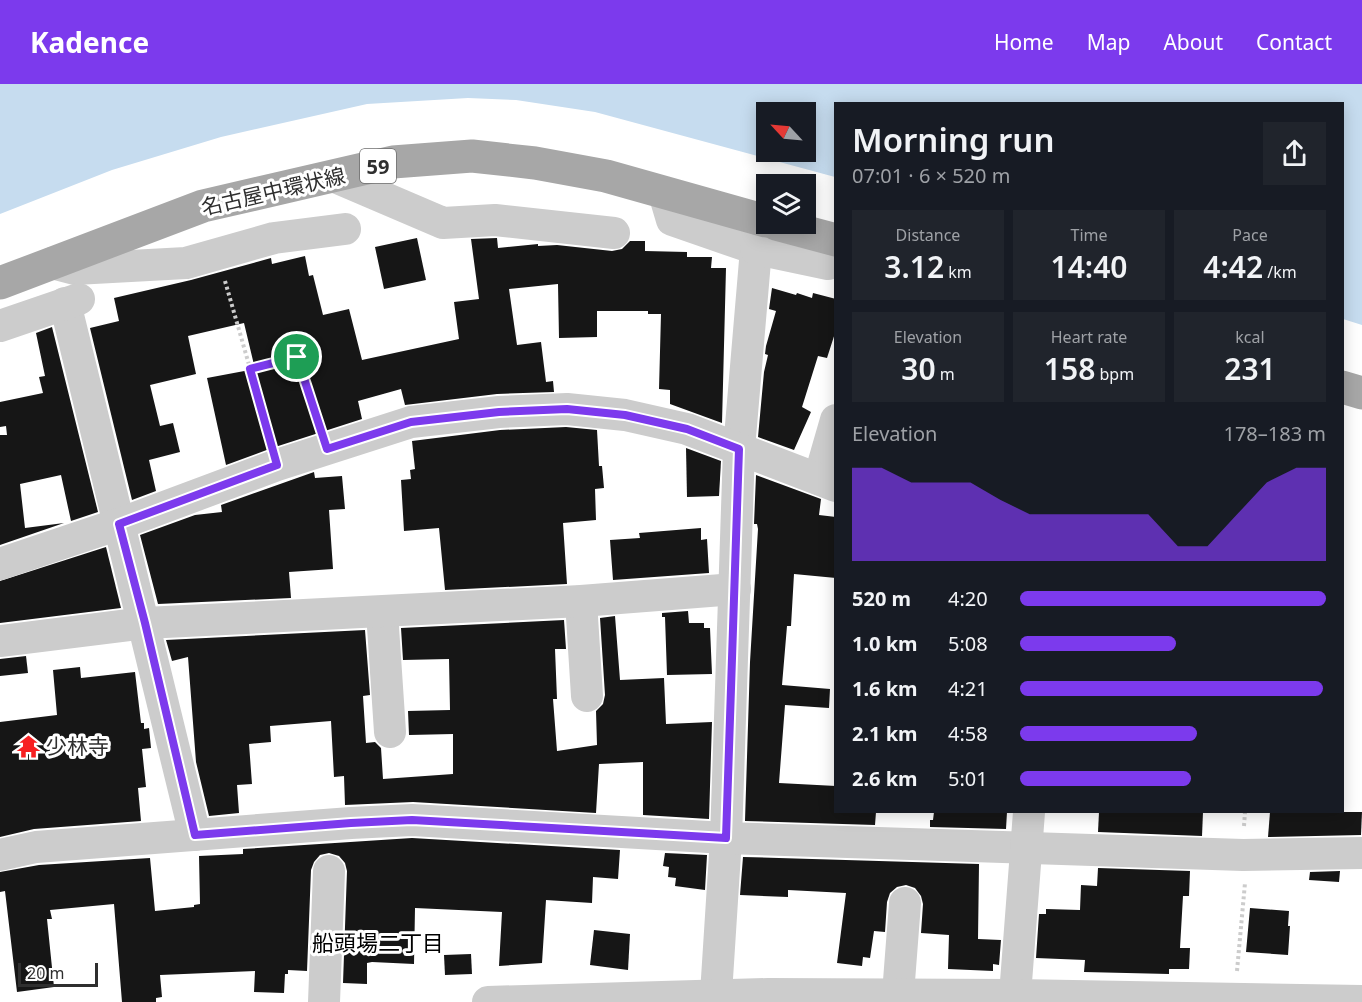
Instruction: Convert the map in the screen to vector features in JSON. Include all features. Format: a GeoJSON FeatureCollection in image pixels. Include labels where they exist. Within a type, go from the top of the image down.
{"type":"FeatureCollection","features":[{"type":"Feature","properties":{"kind":"main road","name":"名古屋中環状線"},"geometry":{"type":"LineString","coordinates":[[0,283],[203,206],[393,162],[472,156],[535,163],[594,174],[664,193],[761,235]]}},
{"type":"Feature","properties":{"kind":"main road"},"geometry":{"type":"LineString","coordinates":[[814,234],[834,239]]}},
{"type":"Feature","properties":{"kind":"main road"},"geometry":{"type":"LineString","coordinates":[[1344,388],[1362,393]]}},
{"type":"Feature","properties":{"kind":"street"},"geometry":{"type":"LineString","coordinates":[[333,176],[443,223],[495,220],[614,233]]}},
{"type":"Feature","properties":{"kind":"street"},"geometry":{"type":"LineString","coordinates":[[52,263],[75,269],[186,263],[274,238],[345,229]]}},
{"type":"Feature","properties":{"kind":"street"},"geometry":{"type":"LineString","coordinates":[[713,998],[726,838],[739,449],[761,235],[828,264],[834,262]]}},
{"type":"Feature","properties":{"kind":"street"},"geometry":{"type":"LineString","coordinates":[[0,326],[72,301],[119,524],[195,835]]}},
{"type":"Feature","properties":{"kind":"street"},"geometry":{"type":"LineString","coordinates":[[0,564],[119,524],[277,465],[411,422],[499,412],[567,409],[625,415],[687,429],[827,482],[834,434]]}},
{"type":"Feature","properties":{"kind":"street"},"geometry":{"type":"LineString","coordinates":[[0,641],[145,623],[581,601],[735,589]]}},
{"type":"Feature","properties":{"kind":"street"},"geometry":{"type":"LineString","coordinates":[[581,601],[587,696]]}},
{"type":"Feature","properties":{"kind":"street"},"geometry":{"type":"LineString","coordinates":[[382,612],[390,732]]}},
{"type":"Feature","properties":{"kind":"street"},"geometry":{"type":"LineString","coordinates":[[1020,997],[1029,813]]}},
{"type":"Feature","properties":{"kind":"street"},"geometry":{"type":"LineString","coordinates":[[0,855],[36,847],[412,820],[726,838],[1248,855],[1362,853]]}},
{"type":"Feature","properties":{"kind":"street"},"geometry":{"type":"LineString","coordinates":[[324,1002],[329,871]]}},
{"type":"Feature","properties":{"kind":"street"},"geometry":{"type":"LineString","coordinates":[[898,994],[905,903]]}},
{"type":"Feature","properties":{"kind":"street"},"geometry":{"type":"LineString","coordinates":[[489,1002],[898,994],[1362,1001]]}},
{"type":"Feature","properties":{"kind":"path"},"geometry":{"type":"LineString","coordinates":[[218,254],[277,465]]}},
{"type":"Feature","properties":{"kind":"path"},"geometry":{"type":"LineString","coordinates":[[250,369],[297,357],[327,449]]}},
{"type":"Feature","properties":{"kind":"path"},"geometry":{"type":"LineString","coordinates":[[1234,999],[1248,855]]}},
{"type":"Feature","properties":{"kind":"water"},"geometry":{"type":"Polygon","coordinates":[[[0,84],[1362,84],[1362,325],[1344,319],[1344,102],[834,102],[834,177],[780,162],[816,162],[816,102],[756,102],[756,156],[595,112],[516,100],[468,98],[367,104],[221,137],[112,170],[0,214],[0,84]]]}},
{"type":"Feature","properties":{"kind":"building"},"geometry":{"type":"Polygon","coordinates":[[[417,238],[426,280],[384,289],[375,247],[417,238]]]}},
{"type":"Feature","properties":{"kind":"building"},"geometry":{"type":"Polygon","coordinates":[[[497,238],[498,248],[538,244],[538,246],[557,245],[612,251],[622,249],[630,241],[645,241],[645,251],[687,252],[687,257],[712,257],[711,268],[726,268],[722,423],[670,404],[670,390],[659,389],[661,314],[648,314],[648,311],[597,311],[597,337],[559,338],[558,284],[509,289],[517,345],[541,342],[546,382],[553,381],[554,392],[497,394],[405,405],[401,389],[358,401],[362,419],[226,465],[207,378],[255,369],[244,323],[188,336],[196,374],[150,385],[160,426],[173,423],[180,452],[149,460],[156,491],[132,500],[90,328],[119,321],[114,298],[271,258],[272,264],[305,256],[309,276],[313,275],[323,315],[349,309],[362,360],[459,339],[454,302],[479,299],[471,239],[497,238]]]}},
{"type":"Feature","properties":{"kind":"building"},"geometry":{"type":"Polygon","coordinates":[[[772,288],[812,298],[813,293],[834,298],[834,336],[827,358],[818,356],[802,407],[811,412],[794,450],[758,437],[764,372],[768,355],[765,354],[766,346],[776,311],[769,309],[772,288]]]}},
{"type":"Feature","properties":{"kind":"building"},"geometry":{"type":"Polygon","coordinates":[[[52,327],[98,512],[71,521],[61,475],[20,484],[25,528],[64,523],[0,545],[0,435],[7,435],[6,426],[0,427],[0,402],[43,393],[39,377],[45,376],[36,333],[52,327]]]}},
{"type":"Feature","properties":{"kind":"building"},"geometry":{"type":"Polygon","coordinates":[[[566,427],[597,430],[599,466],[602,466],[604,488],[595,489],[596,520],[563,523],[567,584],[445,590],[439,528],[404,531],[401,480],[411,479],[410,470],[415,469],[412,441],[500,430],[566,427]]]}},
{"type":"Feature","properties":{"kind":"building"},"geometry":{"type":"Polygon","coordinates":[[[686,448],[721,461],[719,496],[687,497],[686,448]]]}},
{"type":"Feature","properties":{"kind":"building"},"geometry":{"type":"Polygon","coordinates":[[[314,472],[315,478],[342,476],[345,509],[329,510],[333,569],[289,572],[291,598],[158,604],[140,535],[195,515],[222,512],[221,505],[314,472]]]}},
{"type":"Feature","properties":{"kind":"building"},"geometry":{"type":"Polygon","coordinates":[[[756,475],[821,499],[819,515],[834,517],[834,578],[794,574],[791,626],[787,626],[782,685],[830,689],[829,708],[785,705],[779,783],[834,786],[834,813],[876,813],[875,825],[745,821],[750,662],[758,529],[757,524],[754,524],[756,475]]]}},
{"type":"Feature","properties":{"kind":"building"},"geometry":{"type":"Polygon","coordinates":[[[701,528],[701,540],[707,539],[709,573],[613,580],[610,540],[640,538],[639,533],[701,528]]]}},
{"type":"Feature","properties":{"kind":"building"},"geometry":{"type":"Polygon","coordinates":[[[106,547],[121,608],[0,623],[0,581],[106,547]]]}},
{"type":"Feature","properties":{"kind":"building"},"geometry":{"type":"Polygon","coordinates":[[[688,611],[689,623],[704,623],[704,628],[710,628],[712,674],[667,675],[665,617],[662,617],[662,613],[688,611]]]}},
{"type":"Feature","properties":{"kind":"building"},"geometry":{"type":"Polygon","coordinates":[[[615,616],[620,680],[664,678],[666,724],[712,722],[709,819],[643,815],[643,762],[599,764],[596,813],[413,802],[345,805],[344,776],[334,777],[331,721],[270,726],[271,742],[249,744],[252,784],[237,785],[239,813],[209,816],[196,762],[188,657],[172,661],[166,640],[365,630],[370,695],[363,696],[366,743],[375,742],[381,748],[383,779],[453,774],[453,734],[409,735],[408,711],[450,710],[449,659],[403,660],[401,628],[564,620],[566,649],[555,649],[557,699],[553,699],[557,751],[597,745],[596,711],[603,704],[605,695],[600,618],[615,616]]]}},
{"type":"Feature","properties":{"kind":"building"},"geometry":{"type":"Polygon","coordinates":[[[26,656],[28,673],[0,676],[0,659],[26,656]]]}},
{"type":"Feature","properties":{"kind":"building"},"geometry":{"type":"Polygon","coordinates":[[[80,667],[81,678],[135,672],[141,723],[144,723],[144,729],[149,728],[151,748],[142,749],[146,787],[138,788],[141,821],[34,829],[0,837],[0,722],[57,715],[53,670],[80,667]]]}},
{"type":"Feature","properties":{"kind":"building"},"geometry":{"type":"Polygon","coordinates":[[[1362,812],[1361,835],[1268,837],[1270,813],[1362,812]]]}},
{"type":"Feature","properties":{"kind":"building"},"geometry":{"type":"Polygon","coordinates":[[[934,813],[1007,813],[1006,829],[930,827],[930,820],[933,820],[934,813]]]}},
{"type":"Feature","properties":{"kind":"building"},"geometry":{"type":"Polygon","coordinates":[[[1099,813],[1203,813],[1202,836],[1098,832],[1099,813]]]}},
{"type":"Feature","properties":{"kind":"building"},"geometry":{"type":"Polygon","coordinates":[[[412,838],[620,850],[618,879],[593,877],[592,903],[546,900],[542,963],[499,966],[502,912],[415,908],[414,964],[367,963],[367,984],[343,983],[347,871],[345,863],[339,856],[329,853],[320,855],[311,870],[307,971],[288,970],[288,974],[285,974],[284,993],[254,992],[255,971],[160,975],[162,997],[156,998],[156,1002],[122,1002],[114,904],[50,910],[52,919],[47,919],[54,987],[17,992],[5,891],[0,892],[0,872],[39,865],[150,858],[155,911],[194,907],[200,904],[199,856],[243,854],[243,849],[412,838]]]}},
{"type":"Feature","properties":{"kind":"building"},"geometry":{"type":"Polygon","coordinates":[[[665,853],[707,855],[705,890],[675,886],[676,878],[668,877],[669,867],[663,866],[665,853]]]}},
{"type":"Feature","properties":{"kind":"building"},"geometry":{"type":"Polygon","coordinates":[[[743,857],[979,864],[978,939],[1001,940],[999,965],[993,964],[993,971],[948,969],[949,935],[921,933],[923,904],[921,896],[915,888],[906,885],[897,887],[890,893],[887,902],[885,932],[874,931],[870,958],[863,957],[862,966],[837,963],[846,893],[788,890],[788,897],[740,895],[743,857]]]}},
{"type":"Feature","properties":{"kind":"building"},"geometry":{"type":"Polygon","coordinates":[[[1098,868],[1190,871],[1189,896],[1183,896],[1180,948],[1190,948],[1189,969],[1169,969],[1169,974],[1084,972],[1085,960],[1036,958],[1039,914],[1046,914],[1046,909],[1080,910],[1081,885],[1097,886],[1098,868]]]}},
{"type":"Feature","properties":{"kind":"building"},"geometry":{"type":"Polygon","coordinates":[[[1340,871],[1339,882],[1309,880],[1310,872],[1340,871]]]}},
{"type":"Feature","properties":{"kind":"building"},"geometry":{"type":"Polygon","coordinates":[[[1250,908],[1289,911],[1288,955],[1246,952],[1250,908]]]}},
{"type":"Feature","properties":{"kind":"building"},"geometry":{"type":"Polygon","coordinates":[[[594,930],[630,934],[628,970],[590,965],[594,930]]]}},
{"type":"Feature","properties":{"kind":"building"},"geometry":{"type":"Polygon","coordinates":[[[471,954],[472,974],[445,975],[444,955],[471,954]]]}},
{"type":"Feature","properties":{"kind":"place","name":"少林寺"},"geometry":{"type":"Point","coordinates":[28,746]}},
{"type":"Feature","properties":{"kind":"district","name":"船頭場二丁目"},"geometry":{"type":"Point","coordinates":[378,942]}},
{"type":"Feature","properties":{"kind":"route"},"geometry":{"type":"LineString","coordinates":[[297,357],[327,449],[411,422],[499,412],[567,409],[625,415],[687,429],[739,449],[726,838],[412,820],[195,835],[119,524],[277,465],[250,369],[297,357]]}}]}
